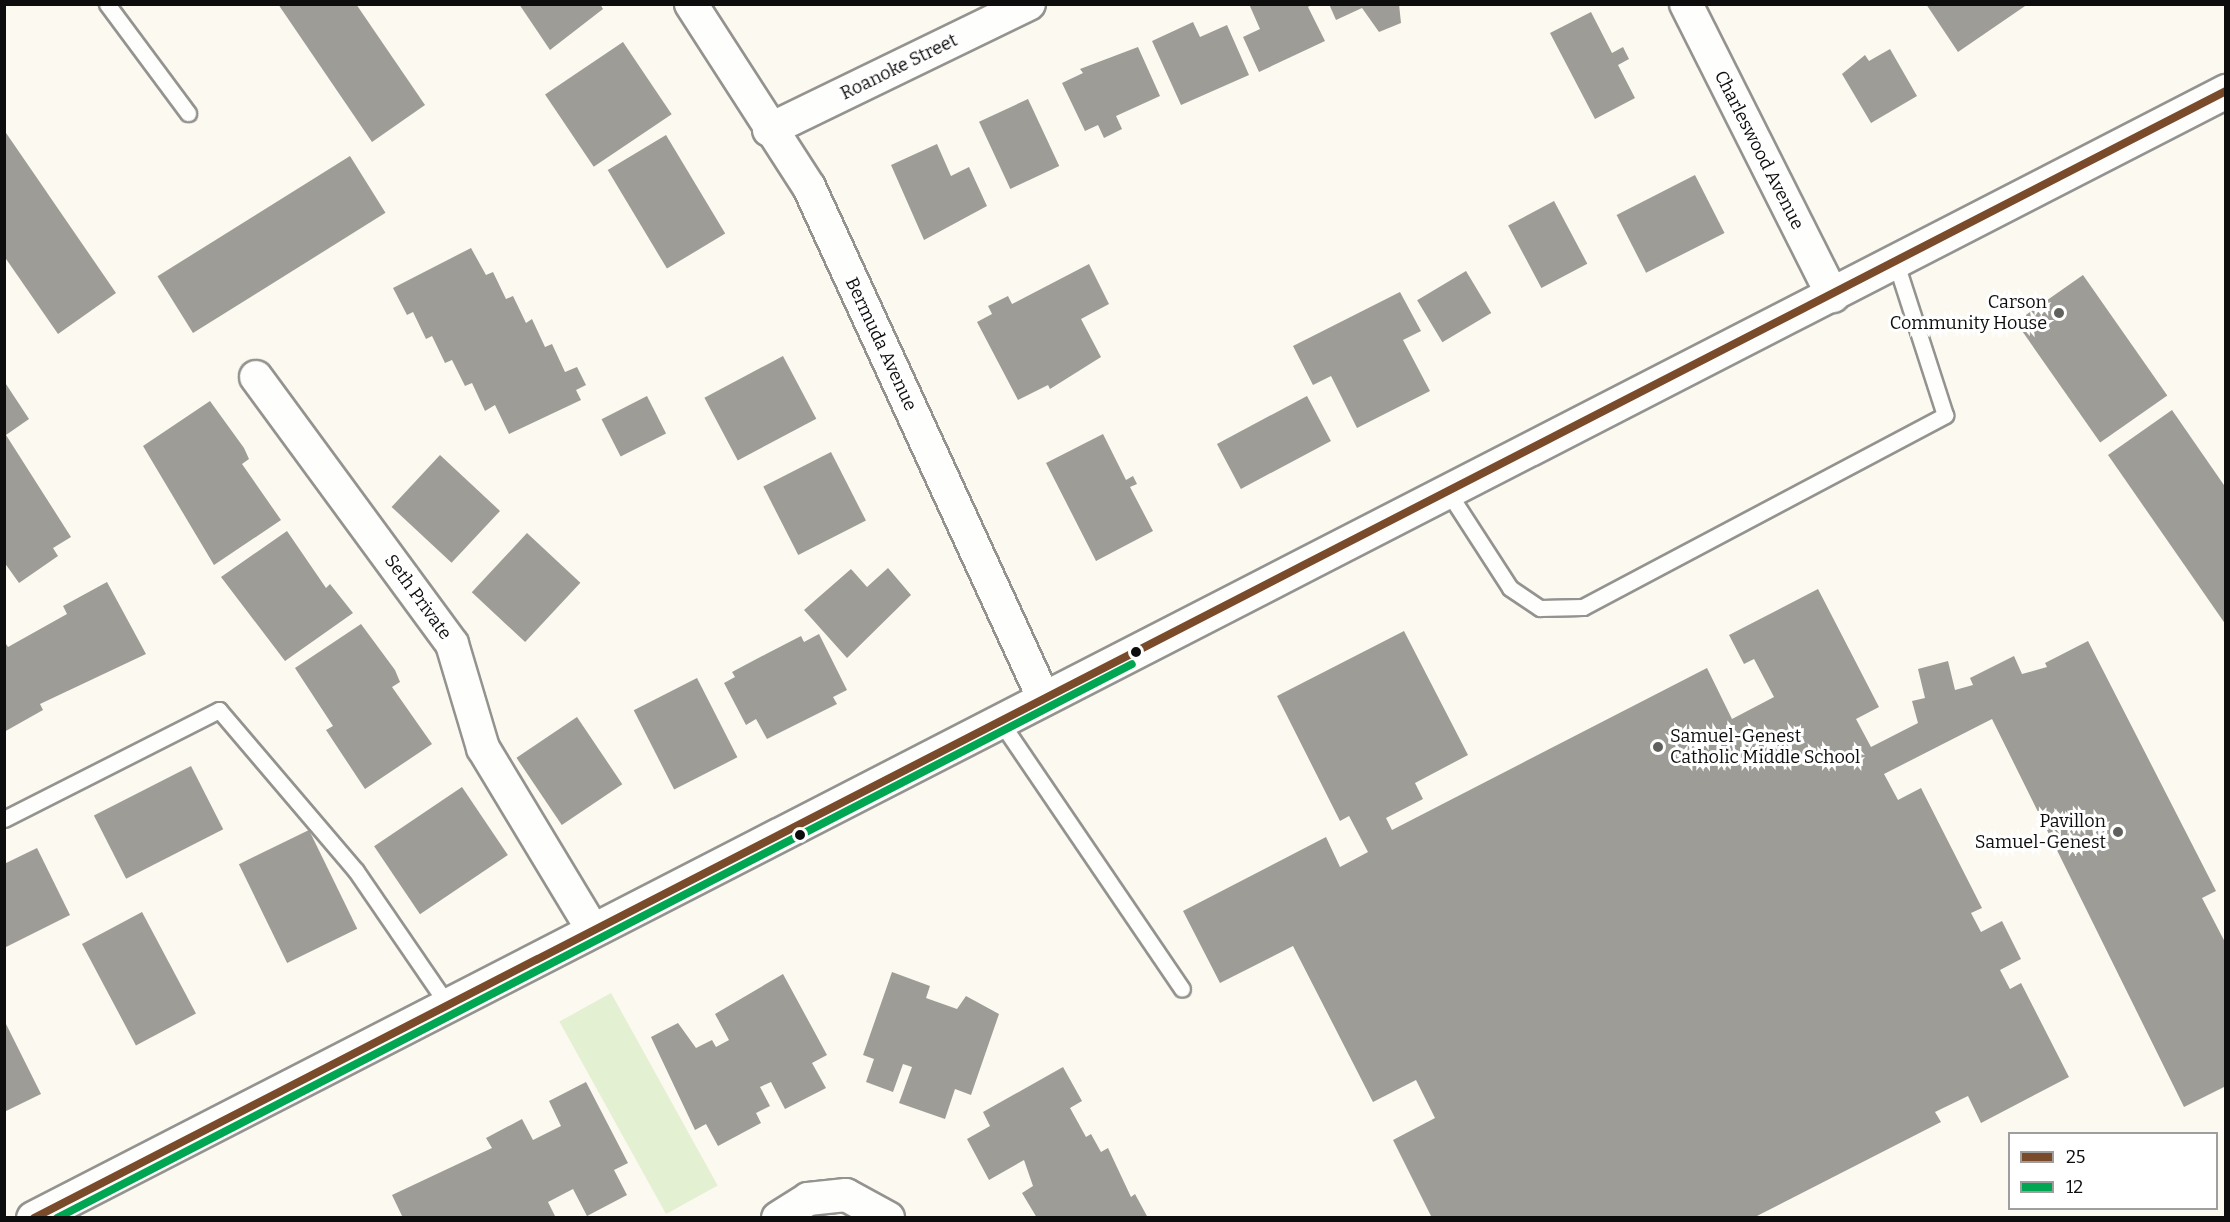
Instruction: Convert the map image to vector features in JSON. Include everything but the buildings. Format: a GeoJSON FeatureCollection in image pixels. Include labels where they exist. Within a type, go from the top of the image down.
{"type":"FeatureCollection","features":[{"type":"Feature","properties":{"kind":"street","name":"Bermuda Avenue"},"geometry":{"type":"LineString","coordinates":[[691,4],[769,130],[809,187],[1043,698]]}},
{"type":"Feature","properties":{"kind":"street","name":"Roanoke Street"},"geometry":{"type":"LineString","coordinates":[[769,130],[1029,4]]}},
{"type":"Feature","properties":{"kind":"street","name":"Charleswood Avenue"},"geometry":{"type":"LineString","coordinates":[[1686,4],[1833,296]]}},
{"type":"Feature","properties":{"kind":"street"},"geometry":{"type":"LineString","coordinates":[[33,1218],[447,1004],[1002,724],[1043,698],[1833,296],[2226,91]]}},
{"type":"Feature","properties":{"kind":"street","name":"Seth Private"},"geometry":{"type":"LineString","coordinates":[[256,377],[452,644],[483,748],[594,930]]}},
{"type":"Feature","properties":{"kind":"street"},"geometry":{"type":"LineString","coordinates":[[778,1218],[808,1199],[846,1195],[888,1218]]}},
{"type":"Feature","properties":{"kind":"lane"},"geometry":{"type":"LineString","coordinates":[[107,4],[188,113]]}},
{"type":"Feature","properties":{"kind":"lane"},"geometry":{"type":"LineString","coordinates":[[1448,492],[1510,588],[1540,608],[1583,607],[1945,415],[1896,263]]}},
{"type":"Feature","properties":{"kind":"lane"},"geometry":{"type":"LineString","coordinates":[[4,819],[219,710],[356,871],[447,1004]]}},
{"type":"Feature","properties":{"kind":"lane"},"geometry":{"type":"LineString","coordinates":[[1002,724],[1182,989]]}},
{"type":"Feature","properties":{"kind":"green space"},"geometry":{"type":"Polygon","coordinates":[[[611,993],[718,1185],[666,1214],[559,1022],[611,993]]]}},
{"type":"Feature","properties":{"kind":"transit line","name":"25"},"geometry":{"type":"LineString","coordinates":[[34,1218],[2226,91]]}},
{"type":"Feature","properties":{"kind":"transit line","name":"12"},"geometry":{"type":"LineString","coordinates":[[57,1218],[1132,664]]}},
{"type":"Feature","properties":{"kind":"place","name":"Carson Community House"},"geometry":{"type":"Point","coordinates":[2059,313]}},
{"type":"Feature","properties":{"kind":"place","name":"Samuel-Genest Catholic Middle School"},"geometry":{"type":"Point","coordinates":[1658,747]}},
{"type":"Feature","properties":{"kind":"place","name":"Pavillon Samuel-Genest"},"geometry":{"type":"Point","coordinates":[2118,832]}}]}
